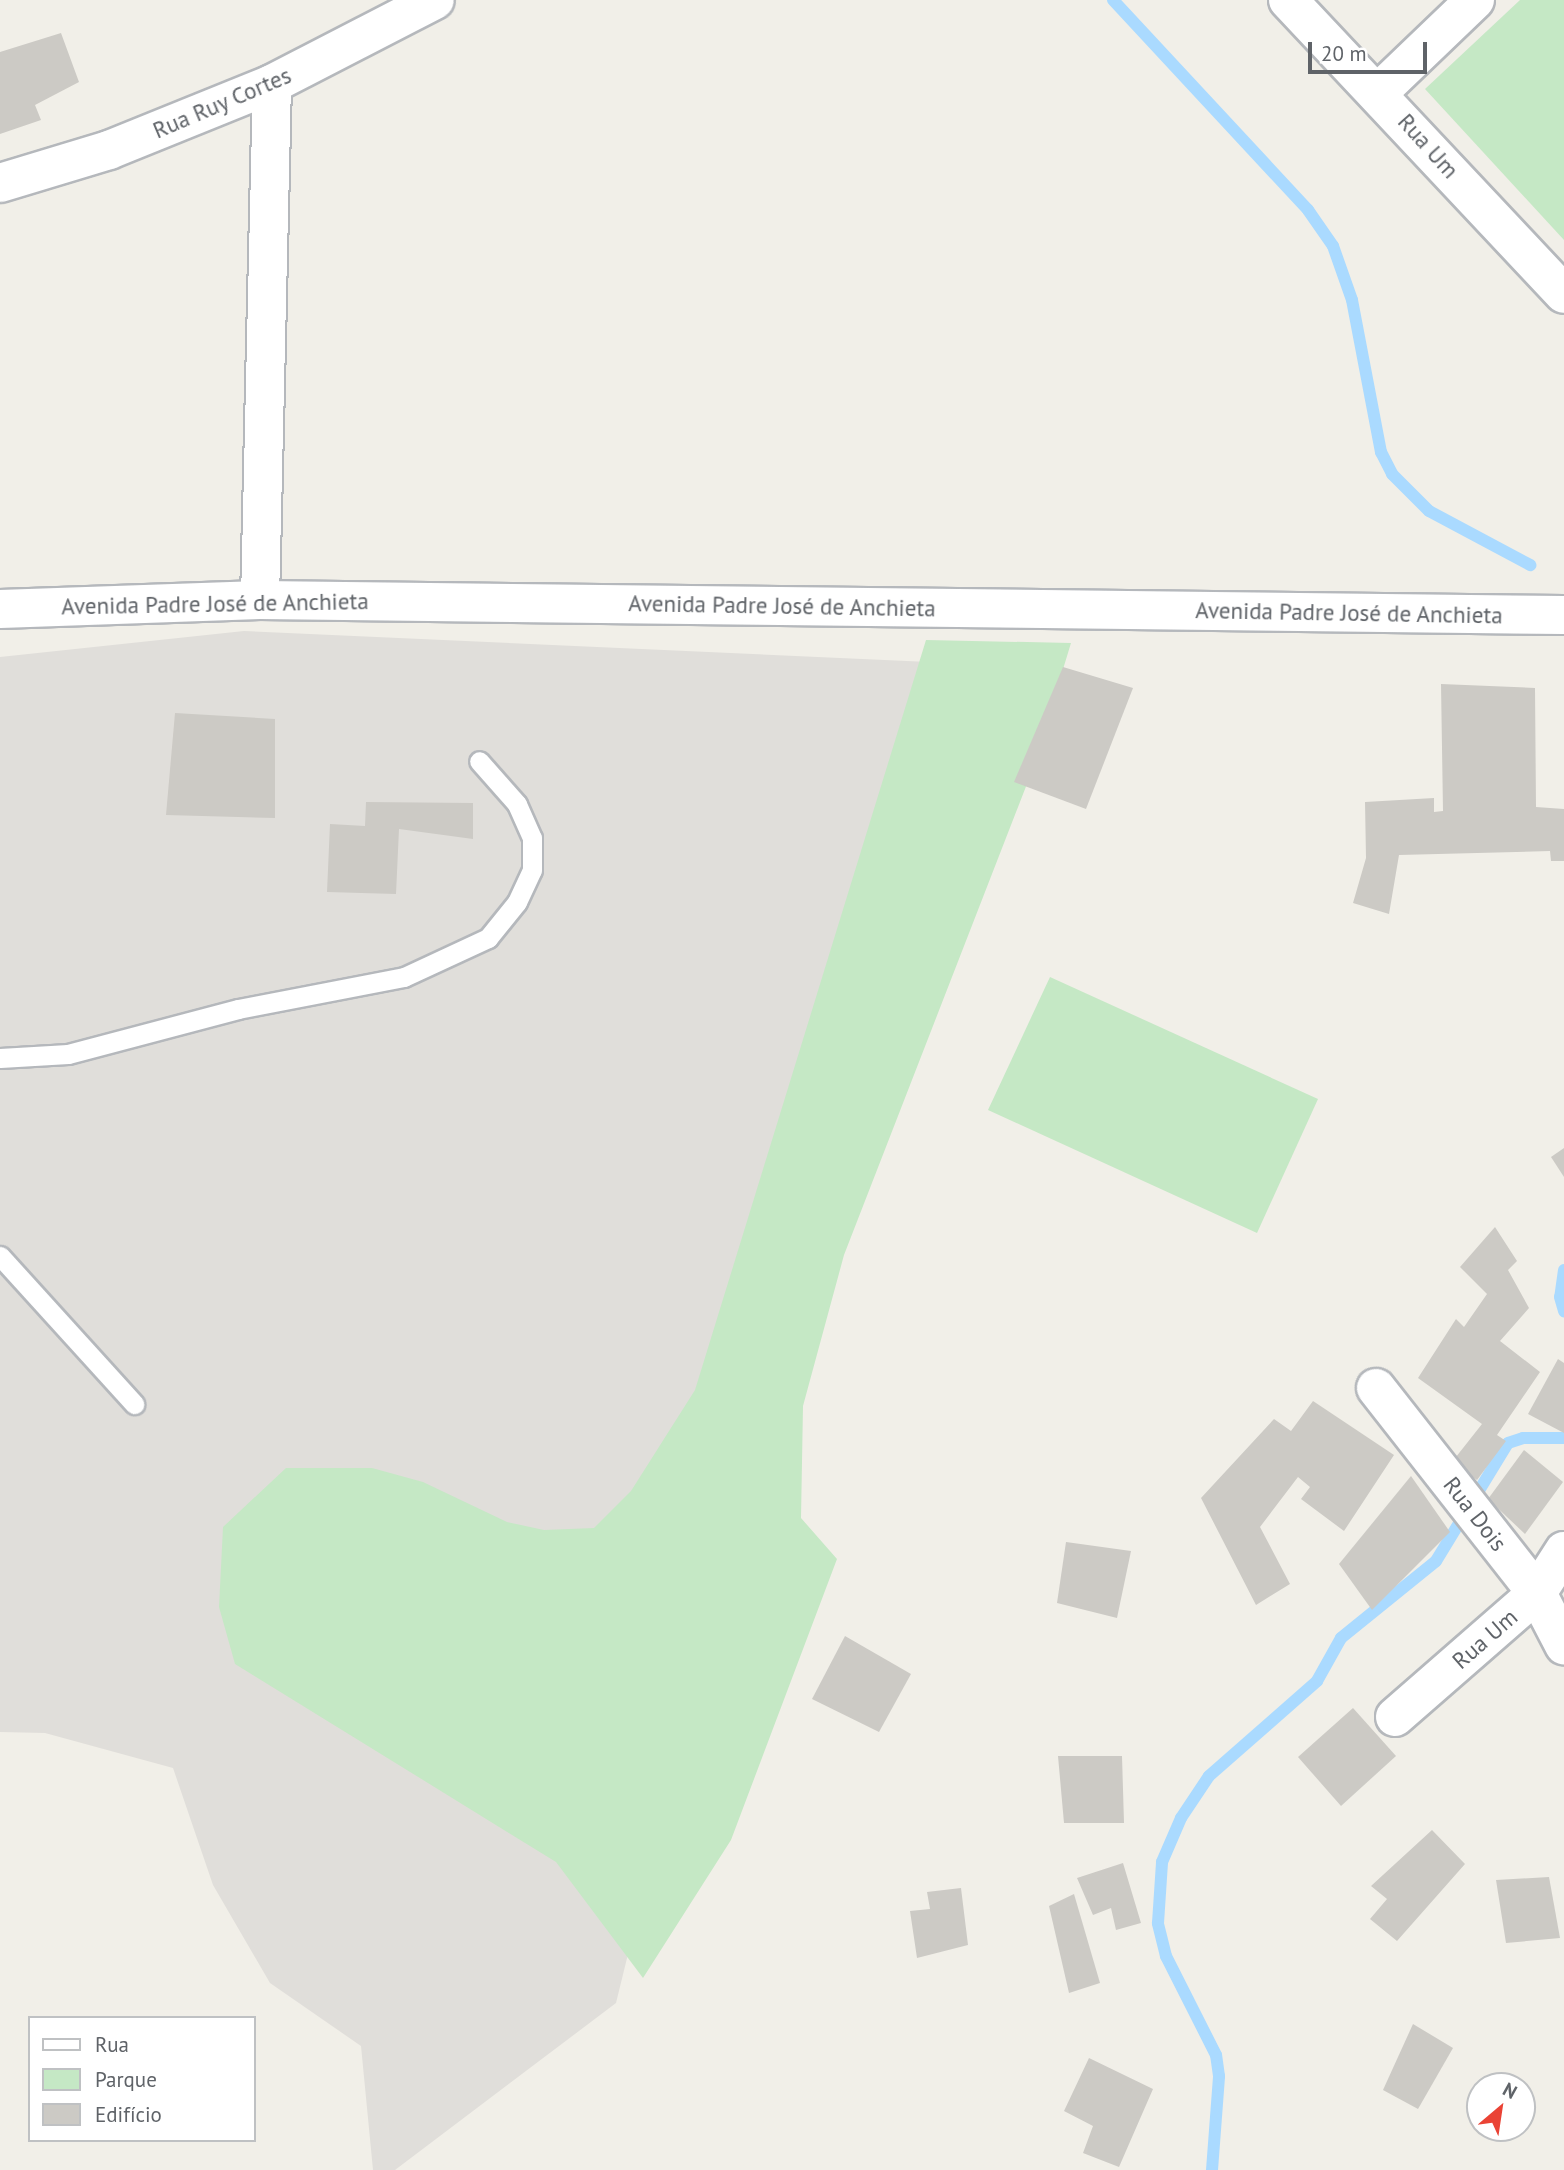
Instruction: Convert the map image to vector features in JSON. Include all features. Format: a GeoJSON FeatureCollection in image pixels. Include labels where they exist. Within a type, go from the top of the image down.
{"type":"FeatureCollection","features":[{"type":"Feature","properties":{"kind":"street","name":"Rua Ruy Cortes"},"geometry":{"type":"LineString","coordinates":[[0,183],[109,150],[272,84],[435,0]]}},
{"type":"Feature","properties":{"kind":"street","name":"Rua Um"},"geometry":{"type":"LineString","coordinates":[[1289,0],[1379,92],[1564,294]]}},
{"type":"Feature","properties":{"kind":"street"},"geometry":{"type":"LineString","coordinates":[[1379,92],[1475,0]]}},
{"type":"Feature","properties":{"kind":"street"},"geometry":{"type":"LineString","coordinates":[[260,600],[272,84]]}},
{"type":"Feature","properties":{"kind":"street","name":"Avenida Padre José de Anchieta"},"geometry":{"type":"LineString","coordinates":[[0,609],[260,600],[1564,615]]}},
{"type":"Feature","properties":{"kind":"street","name":"Rua Dois"},"geometry":{"type":"LineString","coordinates":[[1376,1388],[1537,1593],[1564,1646]]}},
{"type":"Feature","properties":{"kind":"street","name":"Rua Um"},"geometry":{"type":"LineString","coordinates":[[1395,1717],[1537,1593],[1564,1550]]}},
{"type":"Feature","properties":{"kind":"lane"},"geometry":{"type":"LineString","coordinates":[[0,1058],[68,1054],[238,1009],[404,977],[488,938],[517,902],[532,870],[532,838],[517,804],[479,761]]}},
{"type":"Feature","properties":{"kind":"lane"},"geometry":{"type":"LineString","coordinates":[[0,1256],[134,1404]]}},
{"type":"Feature","properties":{"kind":"shaded area"},"geometry":{"type":"Polygon","coordinates":[[[244,631],[929,662],[725,1559],[616,2003],[395,2170],[373,2170],[361,2046],[270,1983],[213,1885],[173,1768],[45,1733],[0,1732],[0,657],[244,631]]]}},
{"type":"Feature","properties":{"kind":"green space"},"geometry":{"type":"Polygon","coordinates":[[[1520,0],[1564,0],[1564,240],[1425,89],[1520,0]]]}},
{"type":"Feature","properties":{"kind":"green space"},"geometry":{"type":"Polygon","coordinates":[[[926,640],[1071,643],[1032,771],[844,1255],[803,1406],[801,1518],[837,1559],[731,1840],[643,1978],[556,1862],[235,1664],[219,1607],[223,1527],[286,1468],[372,1468],[423,1482],[507,1522],[544,1530],[594,1528],[631,1491],[695,1390],[926,640]]]}},
{"type":"Feature","properties":{"kind":"green space"},"geometry":{"type":"Polygon","coordinates":[[[1050,977],[1318,1099],[1257,1233],[988,1110],[1050,977]]]}},
{"type":"Feature","properties":{"kind":"building"},"geometry":{"type":"Polygon","coordinates":[[[61,33],[79,82],[35,105],[41,120],[0,134],[0,52],[61,33]]]}},
{"type":"Feature","properties":{"kind":"building"},"geometry":{"type":"Polygon","coordinates":[[[1063,667],[1133,688],[1086,809],[1014,782],[1063,667]]]}},
{"type":"Feature","properties":{"kind":"building"},"geometry":{"type":"Polygon","coordinates":[[[1441,684],[1535,688],[1536,807],[1564,809],[1564,861],[1551,861],[1550,851],[1399,855],[1389,914],[1353,903],[1366,858],[1365,802],[1434,798],[1434,812],[1443,811],[1441,684]]]}},
{"type":"Feature","properties":{"kind":"building"},"geometry":{"type":"Polygon","coordinates":[[[175,713],[275,719],[275,818],[166,815],[175,713]]]}},
{"type":"Feature","properties":{"kind":"building"},"geometry":{"type":"Polygon","coordinates":[[[366,802],[473,803],[473,839],[399,829],[396,894],[327,892],[330,824],[365,826],[366,802]]]}},
{"type":"Feature","properties":{"kind":"building"},"geometry":{"type":"Polygon","coordinates":[[[1564,1148],[1564,1177],[1551,1157],[1564,1148]]]}},
{"type":"Feature","properties":{"kind":"building"},"geometry":{"type":"Polygon","coordinates":[[[1495,1227],[1517,1261],[1508,1270],[1529,1308],[1500,1341],[1540,1372],[1497,1435],[1506,1441],[1477,1480],[1452,1462],[1482,1424],[1418,1378],[1456,1319],[1464,1327],[1487,1294],[1460,1267],[1495,1227]]]}},
{"type":"Feature","properties":{"kind":"building"},"geometry":{"type":"Polygon","coordinates":[[[1558,1359],[1564,1363],[1564,1433],[1528,1414],[1558,1359]]]}},
{"type":"Feature","properties":{"kind":"building"},"geometry":{"type":"Polygon","coordinates":[[[1313,1401],[1394,1455],[1344,1531],[1301,1499],[1310,1487],[1298,1477],[1260,1527],[1290,1584],[1256,1605],[1201,1498],[1274,1419],[1291,1431],[1313,1401]]]}},
{"type":"Feature","properties":{"kind":"building"},"geometry":{"type":"Polygon","coordinates":[[[1524,1450],[1563,1482],[1525,1534],[1488,1499],[1524,1450]]]}},
{"type":"Feature","properties":{"kind":"building"},"geometry":{"type":"Polygon","coordinates":[[[1411,1476],[1450,1532],[1372,1610],[1339,1564],[1411,1476]]]}},
{"type":"Feature","properties":{"kind":"building"},"geometry":{"type":"Polygon","coordinates":[[[1066,1542],[1131,1551],[1117,1618],[1057,1603],[1066,1542]]]}},
{"type":"Feature","properties":{"kind":"building"},"geometry":{"type":"Polygon","coordinates":[[[845,1636],[911,1674],[879,1732],[812,1699],[845,1636]]]}},
{"type":"Feature","properties":{"kind":"building"},"geometry":{"type":"Polygon","coordinates":[[[1353,1708],[1396,1756],[1341,1806],[1298,1757],[1353,1708]]]}},
{"type":"Feature","properties":{"kind":"building"},"geometry":{"type":"Polygon","coordinates":[[[1058,1756],[1122,1756],[1124,1823],[1064,1823],[1058,1756]]]}},
{"type":"Feature","properties":{"kind":"building"},"geometry":{"type":"Polygon","coordinates":[[[1432,1830],[1465,1864],[1397,1941],[1370,1919],[1387,1899],[1371,1886],[1432,1830]]]}},
{"type":"Feature","properties":{"kind":"building"},"geometry":{"type":"Polygon","coordinates":[[[1123,1863],[1141,1923],[1116,1930],[1111,1908],[1093,1915],[1077,1878],[1123,1863]]]}},
{"type":"Feature","properties":{"kind":"building"},"geometry":{"type":"Polygon","coordinates":[[[1549,1877],[1560,1938],[1506,1943],[1496,1880],[1549,1877]]]}},
{"type":"Feature","properties":{"kind":"building"},"geometry":{"type":"Polygon","coordinates":[[[961,1888],[968,1945],[917,1958],[910,1911],[930,1909],[927,1892],[961,1888]]]}},
{"type":"Feature","properties":{"kind":"building"},"geometry":{"type":"Polygon","coordinates":[[[1074,1894],[1100,1983],[1069,1993],[1049,1906],[1074,1894]]]}},
{"type":"Feature","properties":{"kind":"building"},"geometry":{"type":"Polygon","coordinates":[[[1413,2024],[1453,2048],[1418,2109],[1383,2090],[1413,2024]]]}},
{"type":"Feature","properties":{"kind":"building"},"geometry":{"type":"Polygon","coordinates":[[[1089,2058],[1153,2089],[1119,2167],[1083,2153],[1093,2126],[1064,2111],[1089,2058]]]}},
{"type":"Feature","properties":{"kind":"waterway"},"geometry":{"type":"LineString","coordinates":[[1113,0],[1308,210],[1333,246],[1352,300],[1381,452],[1392,474],[1429,511],[1530,565]]}},
{"type":"Feature","properties":{"kind":"waterway"},"geometry":{"type":"LineString","coordinates":[[1564,1270],[1560,1297],[1564,1311]]}},
{"type":"Feature","properties":{"kind":"waterway"},"geometry":{"type":"LineString","coordinates":[[1212,2170],[1219,2076],[1216,2055],[1166,1956],[1158,1923],[1162,1862],[1181,1818],[1209,1776],[1317,1681],[1341,1638],[1436,1561],[1508,1443],[1523,1438],[1564,1438]]}}]}
